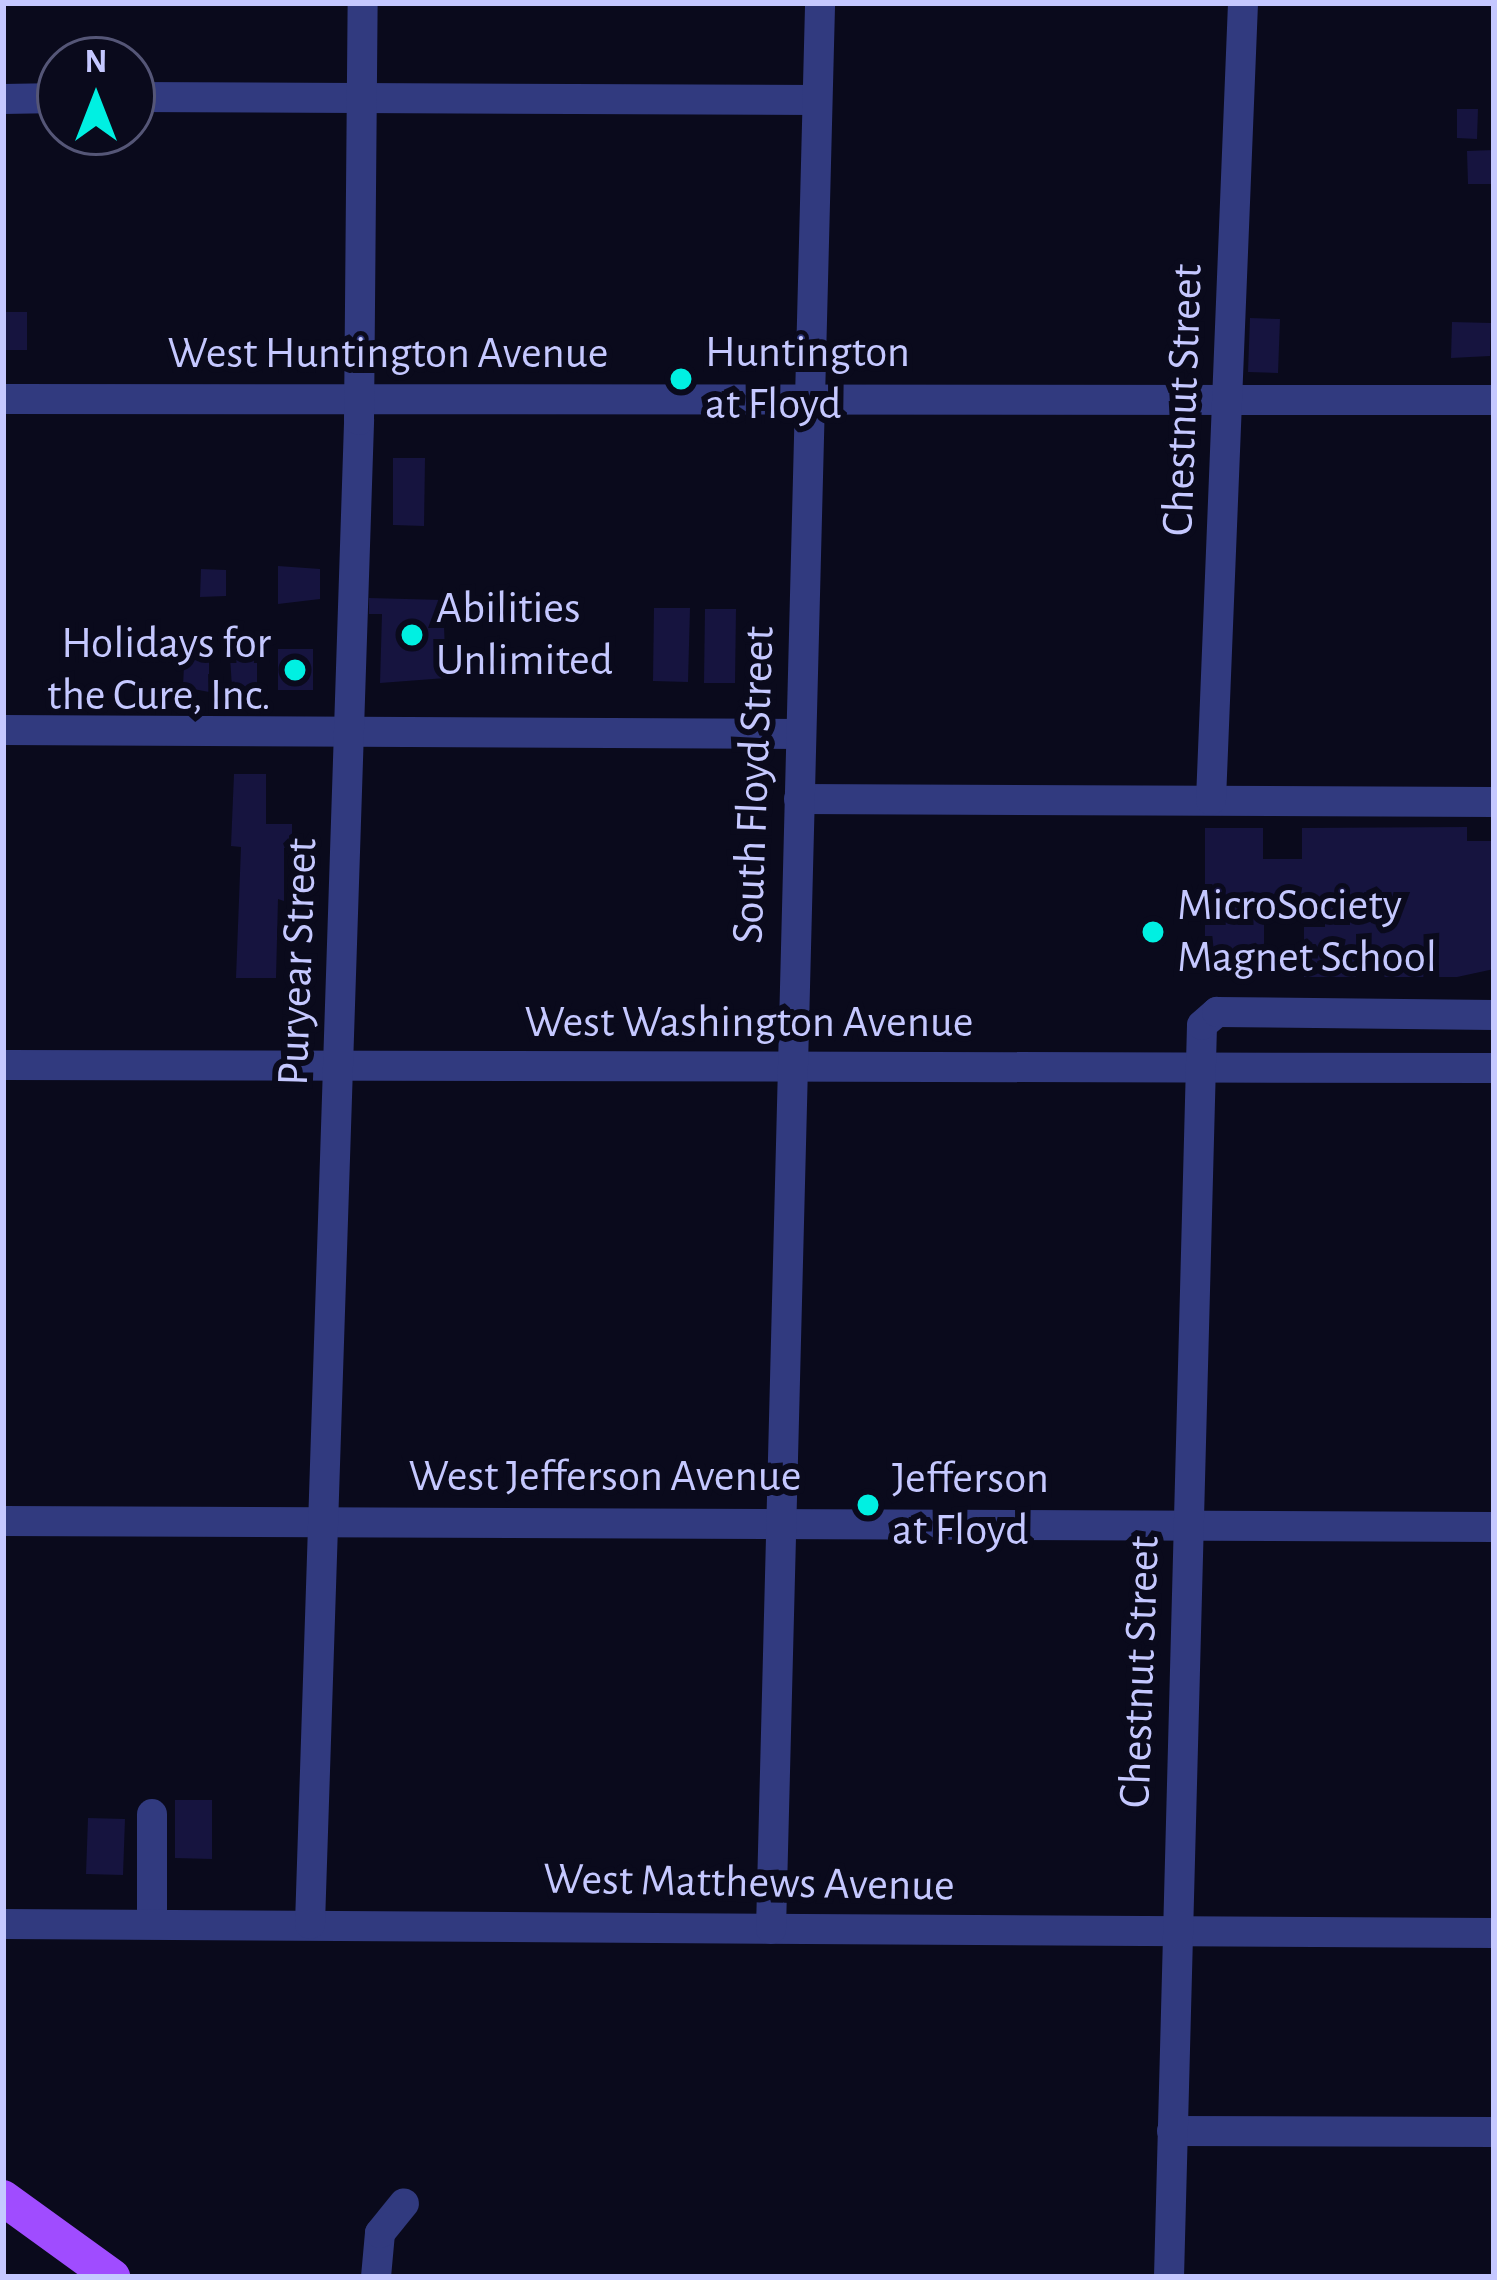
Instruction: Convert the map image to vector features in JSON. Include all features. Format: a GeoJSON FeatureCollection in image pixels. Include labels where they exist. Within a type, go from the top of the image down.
{"type":"FeatureCollection","features":[{"type":"Feature","properties":{"kind":"main road"},"geometry":{"type":"LineString","coordinates":[[3,2198],[112,2277]]}},
{"type":"Feature","properties":{"kind":"street","name":"Puryear Street"},"geometry":{"type":"LineString","coordinates":[[310,1924],[359,399],[363,3]]}},
{"type":"Feature","properties":{"kind":"street","name":"South Floyd Street"},"geometry":{"type":"LineString","coordinates":[[771,1929],[786,1522],[790,1069],[820,3]]}},
{"type":"Feature","properties":{"kind":"street","name":"Chestnut Street"},"geometry":{"type":"LineString","coordinates":[[1211,800],[1243,3]]}},
{"type":"Feature","properties":{"kind":"street"},"geometry":{"type":"LineString","coordinates":[[156,97],[818,100]]}},
{"type":"Feature","properties":{"kind":"street"},"geometry":{"type":"LineString","coordinates":[[3,99],[36,98]]}},
{"type":"Feature","properties":{"kind":"street","name":"West Huntington Avenue"},"geometry":{"type":"LineString","coordinates":[[3,399],[1494,400]]}},
{"type":"Feature","properties":{"kind":"street"},"geometry":{"type":"LineString","coordinates":[[3,730],[801,734]]}},
{"type":"Feature","properties":{"kind":"street"},"geometry":{"type":"LineString","coordinates":[[799,799],[1494,802]]}},
{"type":"Feature","properties":{"kind":"street","name":"Chestnut Street"},"geometry":{"type":"LineString","coordinates":[[1169,2277],[1202,1025],[1217,1012],[1494,1015]]}},
{"type":"Feature","properties":{"kind":"street","name":"West Washington Avenue"},"geometry":{"type":"LineString","coordinates":[[3,1065],[1494,1068]]}},
{"type":"Feature","properties":{"kind":"street","name":"West Jefferson Avenue"},"geometry":{"type":"LineString","coordinates":[[3,1522],[1494,1527]]}},
{"type":"Feature","properties":{"kind":"street"},"geometry":{"type":"LineString","coordinates":[[152,1814],[152,1924]]}},
{"type":"Feature","properties":{"kind":"street","name":"West Matthews Avenue"},"geometry":{"type":"LineString","coordinates":[[3,1924],[1494,1933]]}},
{"type":"Feature","properties":{"kind":"street"},"geometry":{"type":"LineString","coordinates":[[1172,2131],[1494,2132]]}},
{"type":"Feature","properties":{"kind":"street"},"geometry":{"type":"LineString","coordinates":[[376,2277],[380,2233],[404,2203]]}},
{"type":"Feature","properties":{"kind":"building"},"geometry":{"type":"Polygon","coordinates":[[[1457,109],[1478,109],[1477,139],[1457,138],[1457,109]]]}},
{"type":"Feature","properties":{"kind":"building"},"geometry":{"type":"Polygon","coordinates":[[[1494,150],[1494,184],[1468,184],[1467,151],[1494,150]]]}},
{"type":"Feature","properties":{"kind":"building"},"geometry":{"type":"Polygon","coordinates":[[[3,312],[27,312],[27,350],[3,350],[3,312]]]}},
{"type":"Feature","properties":{"kind":"building"},"geometry":{"type":"Polygon","coordinates":[[[1250,318],[1280,319],[1278,373],[1248,372],[1250,318]]]}},
{"type":"Feature","properties":{"kind":"building"},"geometry":{"type":"Polygon","coordinates":[[[1452,322],[1491,323],[1490,356],[1451,358],[1452,322]]]}},
{"type":"Feature","properties":{"kind":"building"},"geometry":{"type":"Polygon","coordinates":[[[393,458],[425,458],[424,526],[393,525],[393,458]]]}},
{"type":"Feature","properties":{"kind":"building"},"geometry":{"type":"Polygon","coordinates":[[[278,566],[320,569],[320,599],[278,604],[278,566]]]}},
{"type":"Feature","properties":{"kind":"building"},"geometry":{"type":"Polygon","coordinates":[[[201,569],[226,570],[226,596],[200,597],[201,569]]]}},
{"type":"Feature","properties":{"kind":"building","name":"Abilities Unlimited"},"geometry":{"type":"Polygon","coordinates":[[[369,598],[443,600],[446,678],[380,683],[382,614],[369,614],[369,598]]]}},
{"type":"Feature","properties":{"kind":"building"},"geometry":{"type":"Polygon","coordinates":[[[654,608],[690,608],[688,682],[653,681],[654,608]]]}},
{"type":"Feature","properties":{"kind":"building"},"geometry":{"type":"Polygon","coordinates":[[[705,609],[736,609],[735,683],[704,683],[705,609]]]}},
{"type":"Feature","properties":{"kind":"building"},"geometry":{"type":"Polygon","coordinates":[[[185,644],[209,645],[209,692],[183,687],[185,644]]]}},
{"type":"Feature","properties":{"kind":"building","name":"Holidays for the Cure, Inc."},"geometry":{"type":"Polygon","coordinates":[[[278,649],[313,649],[313,690],[278,690],[278,649]]]}},
{"type":"Feature","properties":{"kind":"building"},"geometry":{"type":"Polygon","coordinates":[[[230,657],[257,657],[257,688],[232,687],[230,657]]]}},
{"type":"Feature","properties":{"kind":"building"},"geometry":{"type":"Polygon","coordinates":[[[234,774],[266,774],[266,824],[292,824],[292,848],[284,848],[284,901],[278,899],[276,978],[236,978],[241,847],[231,846],[234,774]]]}},
{"type":"Feature","properties":{"kind":"building"},"geometry":{"type":"Polygon","coordinates":[[[1467,827],[1467,841],[1494,841],[1494,969],[1457,977],[1304,977],[1304,927],[1325,927],[1325,899],[1264,900],[1264,976],[1205,976],[1205,828],[1263,828],[1263,859],[1302,859],[1302,828],[1467,827]]]}},
{"type":"Feature","properties":{"kind":"building"},"geometry":{"type":"Polygon","coordinates":[[[175,1800],[212,1800],[212,1859],[175,1858],[175,1800]]]}},
{"type":"Feature","properties":{"kind":"building"},"geometry":{"type":"Polygon","coordinates":[[[88,1818],[125,1819],[123,1875],[86,1874],[88,1818]]]}},
{"type":"Feature","properties":{"kind":"place","name":"Huntington at Floyd"},"geometry":{"type":"Point","coordinates":[681,379]}},
{"type":"Feature","properties":{"kind":"place","name":"Abilities Unlimited"},"geometry":{"type":"Point","coordinates":[412,635]}},
{"type":"Feature","properties":{"kind":"place","name":"Holidays for the Cure, Inc."},"geometry":{"type":"Point","coordinates":[295,670]}},
{"type":"Feature","properties":{"kind":"place","name":"MicroSociety Magnet School"},"geometry":{"type":"Point","coordinates":[1153,932]}},
{"type":"Feature","properties":{"kind":"place","name":"Jefferson at Floyd"},"geometry":{"type":"Point","coordinates":[868,1505]}}]}
